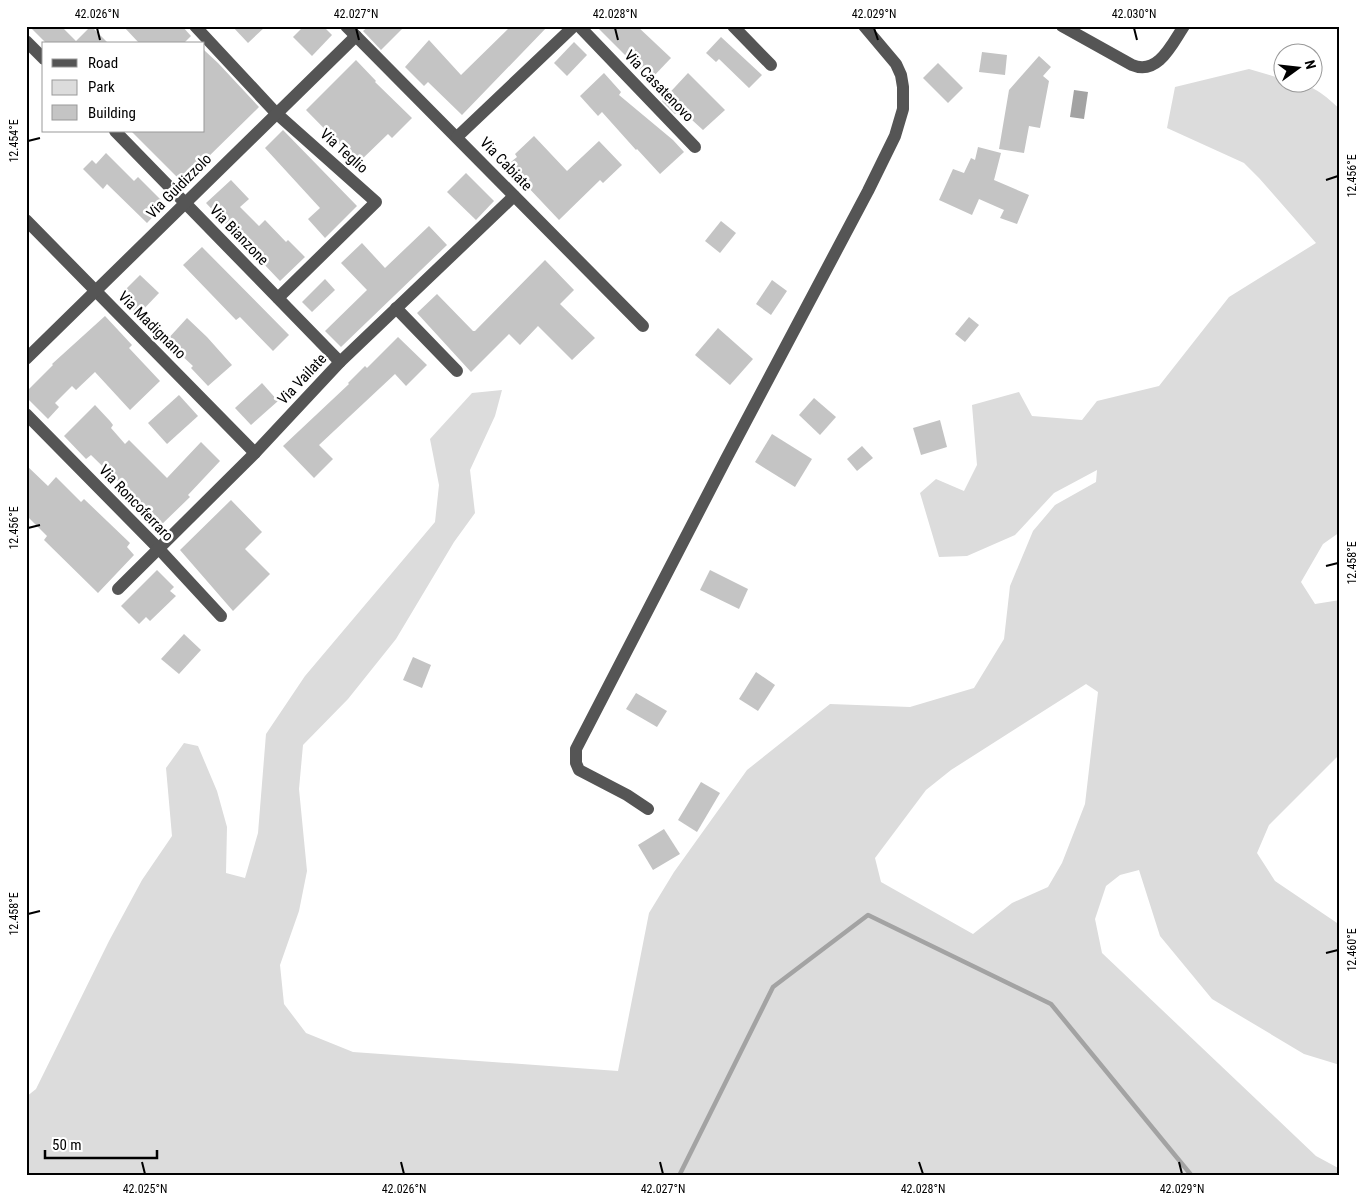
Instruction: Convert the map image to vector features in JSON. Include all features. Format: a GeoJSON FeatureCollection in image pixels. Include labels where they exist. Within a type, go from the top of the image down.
{"type":"FeatureCollection","features":[{"type":"Feature","properties":{"kind":"street","name":"Via Teglio"},"geometry":{"type":"LineString","coordinates":[[195,26],[276,112],[376,202],[278,298]]}},
{"type":"Feature","properties":{"kind":"street","name":"Via Cabiate"},"geometry":{"type":"LineString","coordinates":[[346,26],[643,326]]}},
{"type":"Feature","properties":{"kind":"street"},"geometry":{"type":"LineString","coordinates":[[457,137],[574,26]]}},
{"type":"Feature","properties":{"kind":"street","name":"Via Casatenovo"},"geometry":{"type":"LineString","coordinates":[[579,26],[695,147]]}},
{"type":"Feature","properties":{"kind":"street"},"geometry":{"type":"LineString","coordinates":[[733,26],[771,65]]}},
{"type":"Feature","properties":{"kind":"street"},"geometry":{"type":"LineString","coordinates":[[648,809],[627,795],[579,770],[576,763],[576,749],[895,136],[902,109],[903,87],[901,75],[896,64],[864,26]]}},
{"type":"Feature","properties":{"kind":"street"},"geometry":{"type":"LineString","coordinates":[[1062,26],[1132,65],[1145,68],[1158,62],[1184,26]]}},
{"type":"Feature","properties":{"kind":"street","name":"Via Guidizzolo"},"geometry":{"type":"LineString","coordinates":[[26,360],[276,112],[356,36]]}},
{"type":"Feature","properties":{"kind":"street"},"geometry":{"type":"LineString","coordinates":[[26,41],[42,57]]}},
{"type":"Feature","properties":{"kind":"street","name":"Via Bianzone"},"geometry":{"type":"LineString","coordinates":[[115,132],[340,362]]}},
{"type":"Feature","properties":{"kind":"street","name":"Via Vailate"},"geometry":{"type":"LineString","coordinates":[[118,589],[255,453],[340,362],[514,196]]}},
{"type":"Feature","properties":{"kind":"street","name":"Via Madignano"},"geometry":{"type":"LineString","coordinates":[[26,220],[255,453]]}},
{"type":"Feature","properties":{"kind":"street"},"geometry":{"type":"LineString","coordinates":[[396,308],[457,371]]}},
{"type":"Feature","properties":{"kind":"street","name":"Via Roncoferraro"},"geometry":{"type":"LineString","coordinates":[[26,414],[158,548],[221,616]]}},
{"type":"Feature","properties":{"kind":"green space"},"geometry":{"type":"Polygon","coordinates":[[[1249,69],[1274,76],[1274,92],[1320,92],[1340,109],[1340,532],[1323,544],[1301,582],[1315,604],[1340,600],[1340,754],[1269,825],[1257,853],[1275,881],[1340,925],[1340,1065],[1304,1054],[1212,999],[1160,936],[1139,870],[1120,875],[1106,886],[1095,919],[1102,953],[1316,1156],[1340,1169],[1340,1176],[26,1176],[26,1097],[36,1089],[109,941],[142,880],[172,836],[166,768],[184,743],[198,746],[217,791],[227,827],[226,873],[245,878],[258,833],[266,734],[305,676],[435,522],[439,485],[430,439],[472,393],[502,390],[495,416],[470,470],[475,513],[454,542],[396,639],[348,699],[303,745],[299,789],[307,871],[299,911],[280,965],[284,1004],[306,1033],[353,1052],[618,1071],[649,913],[674,872],[747,770],[830,704],[910,707],[974,688],[1004,639],[1010,586],[1033,531],[1055,505],[1096,482],[1097,470],[1054,493],[1015,535],[967,556],[939,557],[920,493],[936,479],[964,491],[977,465],[972,405],[1019,392],[1032,416],[1082,420],[1097,401],[1159,386],[1229,297],[1316,243],[1244,163],[1167,128],[1175,87],[1249,69]],[[1086,684],[951,770],[926,790],[875,858],[881,882],[973,934],[1012,903],[1048,887],[1062,863],[1085,804],[1098,692],[1086,684]]]}},
{"type":"Feature","properties":{"kind":"shaded area"},"geometry":{"type":"Polygon","coordinates":[[[1074,90],[1088,92],[1084,119],[1070,117],[1074,90]]]}},
{"type":"Feature","properties":{"kind":"building"},"geometry":{"type":"Polygon","coordinates":[[[29,26],[61,26],[76,41],[91,26],[107,42],[45,42],[29,26]]]}},
{"type":"Feature","properties":{"kind":"building"},"geometry":{"type":"Polygon","coordinates":[[[123,26],[182,26],[191,36],[185,42],[138,42],[123,26]]]}},
{"type":"Feature","properties":{"kind":"building"},"geometry":{"type":"Polygon","coordinates":[[[232,26],[266,26],[248,43],[232,26]]]}},
{"type":"Feature","properties":{"kind":"building"},"geometry":{"type":"Polygon","coordinates":[[[304,26],[323,26],[332,35],[312,56],[293,37],[304,26]]]}},
{"type":"Feature","properties":{"kind":"building"},"geometry":{"type":"Polygon","coordinates":[[[369,26],[405,26],[381,50],[363,31],[369,26]]]}},
{"type":"Feature","properties":{"kind":"building"},"geometry":{"type":"Polygon","coordinates":[[[511,26],[548,26],[462,115],[428,82],[424,86],[405,67],[429,40],[461,75],[511,26]]]}},
{"type":"Feature","properties":{"kind":"building"},"geometry":{"type":"Polygon","coordinates":[[[596,26],[637,26],[671,58],[650,80],[596,26]]]}},
{"type":"Feature","properties":{"kind":"building"},"geometry":{"type":"Polygon","coordinates":[[[721,37],[762,75],[749,88],[719,59],[716,62],[706,53],[721,37]]]}},
{"type":"Feature","properties":{"kind":"building"},"geometry":{"type":"Polygon","coordinates":[[[574,42],[587,55],[567,76],[554,63],[574,42]]]}},
{"type":"Feature","properties":{"kind":"building"},"geometry":{"type":"Polygon","coordinates":[[[205,51],[259,107],[203,162],[204,164],[184,184],[132,132],[205,132],[205,51]]]}},
{"type":"Feature","properties":{"kind":"building"},"geometry":{"type":"Polygon","coordinates":[[[982,52],[1007,55],[1005,75],[979,72],[982,52]]]}},
{"type":"Feature","properties":{"kind":"building"},"geometry":{"type":"Polygon","coordinates":[[[1039,56],[1051,67],[1043,76],[1049,81],[1040,128],[1029,126],[1024,153],[999,149],[1009,90],[1039,56]]]}},
{"type":"Feature","properties":{"kind":"building"},"geometry":{"type":"Polygon","coordinates":[[[356,60],[375,82],[412,118],[392,138],[388,134],[358,163],[306,110],[356,60]]]}},
{"type":"Feature","properties":{"kind":"building"},"geometry":{"type":"Polygon","coordinates":[[[938,63],[963,88],[948,103],[923,78],[938,63]]]}},
{"type":"Feature","properties":{"kind":"building"},"geometry":{"type":"Polygon","coordinates":[[[604,73],[621,92],[619,95],[673,140],[684,152],[660,174],[602,112],[598,116],[580,96],[604,73]]]}},
{"type":"Feature","properties":{"kind":"building"},"geometry":{"type":"Polygon","coordinates":[[[688,73],[725,110],[703,130],[680,109],[675,114],[662,101],[688,73]]]}},
{"type":"Feature","properties":{"kind":"building"},"geometry":{"type":"Polygon","coordinates":[[[283,130],[357,206],[325,238],[308,219],[320,208],[265,148],[283,130]]]}},
{"type":"Feature","properties":{"kind":"building"},"geometry":{"type":"Polygon","coordinates":[[[534,136],[567,171],[599,141],[622,165],[603,183],[600,180],[559,220],[507,165],[517,157],[515,154],[534,136]]]}},
{"type":"Feature","properties":{"kind":"building"},"geometry":{"type":"Polygon","coordinates":[[[978,147],[1001,153],[994,180],[1029,195],[1017,224],[1000,218],[1004,210],[979,199],[972,215],[939,200],[953,169],[964,173],[971,158],[975,160],[978,147]]]}},
{"type":"Feature","properties":{"kind":"building"},"geometry":{"type":"Polygon","coordinates":[[[106,153],[134,181],[138,177],[165,204],[147,223],[107,184],[103,189],[83,169],[92,160],[96,164],[106,153]]]}},
{"type":"Feature","properties":{"kind":"building"},"geometry":{"type":"Polygon","coordinates":[[[466,173],[494,201],[476,220],[447,192],[466,173]]]}},
{"type":"Feature","properties":{"kind":"building"},"geometry":{"type":"Polygon","coordinates":[[[231,180],[249,199],[240,207],[259,226],[265,220],[286,242],[288,240],[305,257],[280,281],[206,203],[231,180]]]}},
{"type":"Feature","properties":{"kind":"building"},"geometry":{"type":"Polygon","coordinates":[[[721,221],[736,233],[720,253],[705,241],[721,221]]]}},
{"type":"Feature","properties":{"kind":"building"},"geometry":{"type":"Polygon","coordinates":[[[429,226],[447,245],[341,347],[325,331],[367,290],[341,263],[362,243],[385,268],[429,226]]]}},
{"type":"Feature","properties":{"kind":"building"},"geometry":{"type":"Polygon","coordinates":[[[202,247],[289,335],[273,351],[240,317],[236,320],[183,265],[202,247]]]}},
{"type":"Feature","properties":{"kind":"building"},"geometry":{"type":"Polygon","coordinates":[[[545,260],[574,290],[560,304],[595,338],[572,360],[538,326],[520,345],[509,334],[471,372],[417,313],[437,294],[475,331],[545,260]]]}},
{"type":"Feature","properties":{"kind":"building"},"geometry":{"type":"Polygon","coordinates":[[[140,275],[159,293],[138,315],[119,296],[140,275]]]}},
{"type":"Feature","properties":{"kind":"building"},"geometry":{"type":"Polygon","coordinates":[[[325,279],[335,290],[312,312],[302,302],[325,279]]]}},
{"type":"Feature","properties":{"kind":"building"},"geometry":{"type":"Polygon","coordinates":[[[772,280],[787,291],[771,315],[756,304],[772,280]]]}},
{"type":"Feature","properties":{"kind":"building"},"geometry":{"type":"Polygon","coordinates":[[[105,316],[132,345],[129,348],[160,381],[130,410],[95,372],[76,390],[72,386],[55,403],[59,407],[48,419],[26,397],[26,392],[52,364],[105,316]]]}},
{"type":"Feature","properties":{"kind":"building"},"geometry":{"type":"Polygon","coordinates":[[[969,317],[979,325],[965,342],[955,334],[969,317]]]}},
{"type":"Feature","properties":{"kind":"building"},"geometry":{"type":"Polygon","coordinates":[[[187,318],[232,365],[208,386],[191,368],[193,366],[166,341],[187,318]]]}},
{"type":"Feature","properties":{"kind":"building"},"geometry":{"type":"Polygon","coordinates":[[[718,328],[753,359],[730,385],[695,355],[718,328]]]}},
{"type":"Feature","properties":{"kind":"building"},"geometry":{"type":"Polygon","coordinates":[[[398,337],[427,365],[406,386],[395,374],[319,445],[333,459],[314,478],[283,446],[349,384],[365,366],[367,368],[398,337]]]}},
{"type":"Feature","properties":{"kind":"building"},"geometry":{"type":"Polygon","coordinates":[[[262,383],[278,401],[251,425],[235,408],[262,383]]]}},
{"type":"Feature","properties":{"kind":"building"},"geometry":{"type":"Polygon","coordinates":[[[179,395],[198,416],[167,444],[148,423],[179,395]]]}},
{"type":"Feature","properties":{"kind":"building"},"geometry":{"type":"Polygon","coordinates":[[[814,398],[836,417],[820,435],[799,415],[814,398]]]}},
{"type":"Feature","properties":{"kind":"building"},"geometry":{"type":"Polygon","coordinates":[[[95,405],[110,421],[113,425],[111,428],[125,444],[129,440],[167,478],[201,442],[220,461],[188,495],[190,497],[159,527],[142,508],[143,506],[91,455],[86,459],[64,436],[95,405]]]}},
{"type":"Feature","properties":{"kind":"building"},"geometry":{"type":"Polygon","coordinates":[[[940,420],[947,447],[921,455],[913,428],[940,420]]]}},
{"type":"Feature","properties":{"kind":"building"},"geometry":{"type":"Polygon","coordinates":[[[772,434],[812,459],[795,487],[755,462],[772,434]]]}},
{"type":"Feature","properties":{"kind":"building"},"geometry":{"type":"Polygon","coordinates":[[[862,446],[873,458],[857,471],[847,459],[862,446]]]}},
{"type":"Feature","properties":{"kind":"building"},"geometry":{"type":"Polygon","coordinates":[[[26,465],[48,486],[56,477],[81,502],[84,499],[130,543],[127,547],[134,555],[98,593],[44,540],[47,536],[26,515],[26,465]]]}},
{"type":"Feature","properties":{"kind":"building"},"geometry":{"type":"Polygon","coordinates":[[[231,500],[262,532],[245,549],[270,574],[233,611],[180,550],[231,500]]]}},
{"type":"Feature","properties":{"kind":"building"},"geometry":{"type":"Polygon","coordinates":[[[157,570],[174,587],[170,591],[176,596],[150,621],[146,617],[139,624],[121,606],[157,570]]]}},
{"type":"Feature","properties":{"kind":"building"},"geometry":{"type":"Polygon","coordinates":[[[710,570],[748,589],[739,609],[700,590],[710,570]]]}},
{"type":"Feature","properties":{"kind":"building"},"geometry":{"type":"Polygon","coordinates":[[[184,634],[201,650],[179,674],[161,659],[184,634]]]}},
{"type":"Feature","properties":{"kind":"building"},"geometry":{"type":"Polygon","coordinates":[[[413,657],[431,665],[422,688],[403,680],[413,657]]]}},
{"type":"Feature","properties":{"kind":"building"},"geometry":{"type":"Polygon","coordinates":[[[756,672],[775,685],[758,711],[739,699],[756,672]]]}},
{"type":"Feature","properties":{"kind":"building"},"geometry":{"type":"Polygon","coordinates":[[[636,693],[667,711],[657,727],[626,709],[636,693]]]}},
{"type":"Feature","properties":{"kind":"building"},"geometry":{"type":"Polygon","coordinates":[[[701,782],[720,793],[697,832],[678,820],[701,782]]]}},
{"type":"Feature","properties":{"kind":"building"},"geometry":{"type":"Polygon","coordinates":[[[664,829],[680,854],[653,870],[638,845],[664,829]]]}},
{"type":"Feature","properties":{"kind":"waterway"},"geometry":{"type":"LineString","coordinates":[[679,1176],[773,987],[868,915],[1051,1004],[1192,1176]]}}]}
